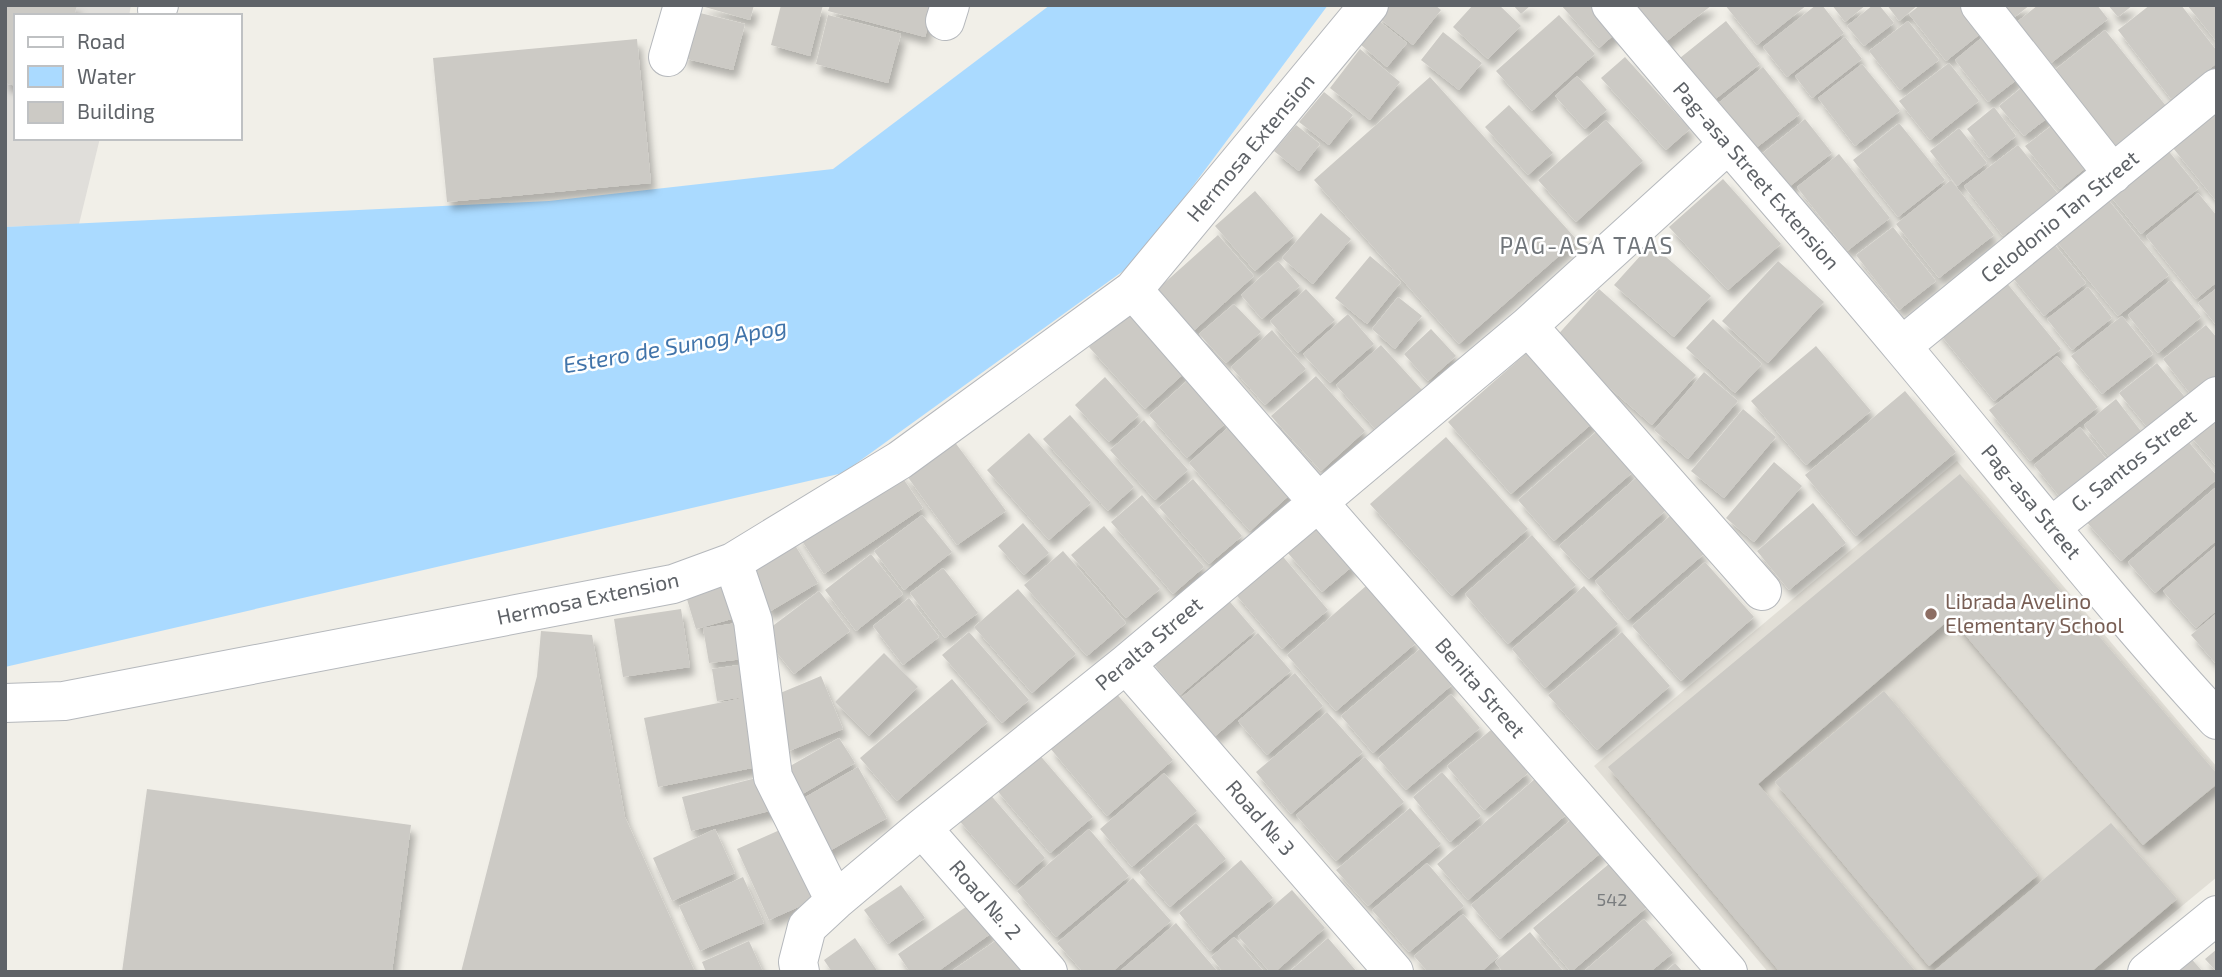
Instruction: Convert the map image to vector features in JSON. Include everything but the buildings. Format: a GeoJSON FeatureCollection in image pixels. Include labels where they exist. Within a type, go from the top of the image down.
{"type":"FeatureCollection","features":[{"type":"Feature","properties":{"kind":"street"},"geometry":{"type":"LineString","coordinates":[[668,57],[682,5]]}},
{"type":"Feature","properties":{"kind":"street","name":"Hermosa Extension"},"geometry":{"type":"LineString","coordinates":[[5,703],[64,701],[646,590],[673,584],[733,562],[900,460],[1133,290],[1369,5]]}},
{"type":"Feature","properties":{"kind":"street","name":"Pag-asa Street Extension"},"geometry":{"type":"LineString","coordinates":[[1611,5],[1727,145],[1902,346]]}},
{"type":"Feature","properties":{"kind":"street"},"geometry":{"type":"LineString","coordinates":[[1980,5],[2113,174]]}},
{"type":"Feature","properties":{"kind":"street","name":"Celodonio Tan Street"},"geometry":{"type":"LineString","coordinates":[[1902,346],[2217,88]]}},
{"type":"Feature","properties":{"kind":"street","name":"Peralta Street"},"geometry":{"type":"LineString","coordinates":[[800,972],[798,962],[807,927],[835,901],[1126,664],[1528,326],[1727,145]]}},
{"type":"Feature","properties":{"kind":"street","name":"Benita Street"},"geometry":{"type":"LineString","coordinates":[[1133,290],[1728,972]]}},
{"type":"Feature","properties":{"kind":"street"},"geometry":{"type":"LineString","coordinates":[[1528,326],[1762,591]]}},
{"type":"Feature","properties":{"kind":"street","name":"Pag-asa Street"},"geometry":{"type":"LineString","coordinates":[[1902,346],[2051,527],[2212,705]]}},
{"type":"Feature","properties":{"kind":"street","name":"G. Santos Street"},"geometry":{"type":"LineString","coordinates":[[2051,527],[2217,396]]}},
{"type":"Feature","properties":{"kind":"street"},"geometry":{"type":"LineString","coordinates":[[733,562],[753,621],[773,777],[835,901]]}},
{"type":"Feature","properties":{"kind":"street","name":"Road № 3"},"geometry":{"type":"LineString","coordinates":[[1126,664],[1394,972]]}},
{"type":"Feature","properties":{"kind":"street","name":"Road №. 2"},"geometry":{"type":"LineString","coordinates":[[922,828],[1048,972]]}},
{"type":"Feature","properties":{"kind":"street"},"geometry":{"type":"LineString","coordinates":[[2147,972],[2217,915]]}},
{"type":"Feature","properties":{"kind":"shaded area"},"geometry":{"type":"Polygon","coordinates":[[[5,5],[131,5],[129,14],[14,14],[14,140],[100,140],[79,224],[5,227],[5,5]]]}},
{"type":"Feature","properties":{"kind":"shaded area","name":"Librada Avelino Elementary School"},"geometry":{"type":"Polygon","coordinates":[[[1957,461],[2217,767],[2217,877],[2102,972],[1768,972],[1594,766],[1957,461]]]}},
{"type":"Feature","properties":{"kind":"water","name":"Estero de Sunog Apog"},"geometry":{"type":"Polygon","coordinates":[[[1050,5],[1328,5],[1137,261],[843,473],[5,667],[5,227],[549,201],[833,169],[1050,5]]]}},
{"type":"Feature","properties":{"kind":"place","name":"Librada Avelino Elementary School"},"geometry":{"type":"Point","coordinates":[1931,614]}},
{"type":"Feature","properties":{"kind":"district","name":"PAG-ASA TAAS"},"geometry":{"type":"Point","coordinates":[1587,246]}}]}
